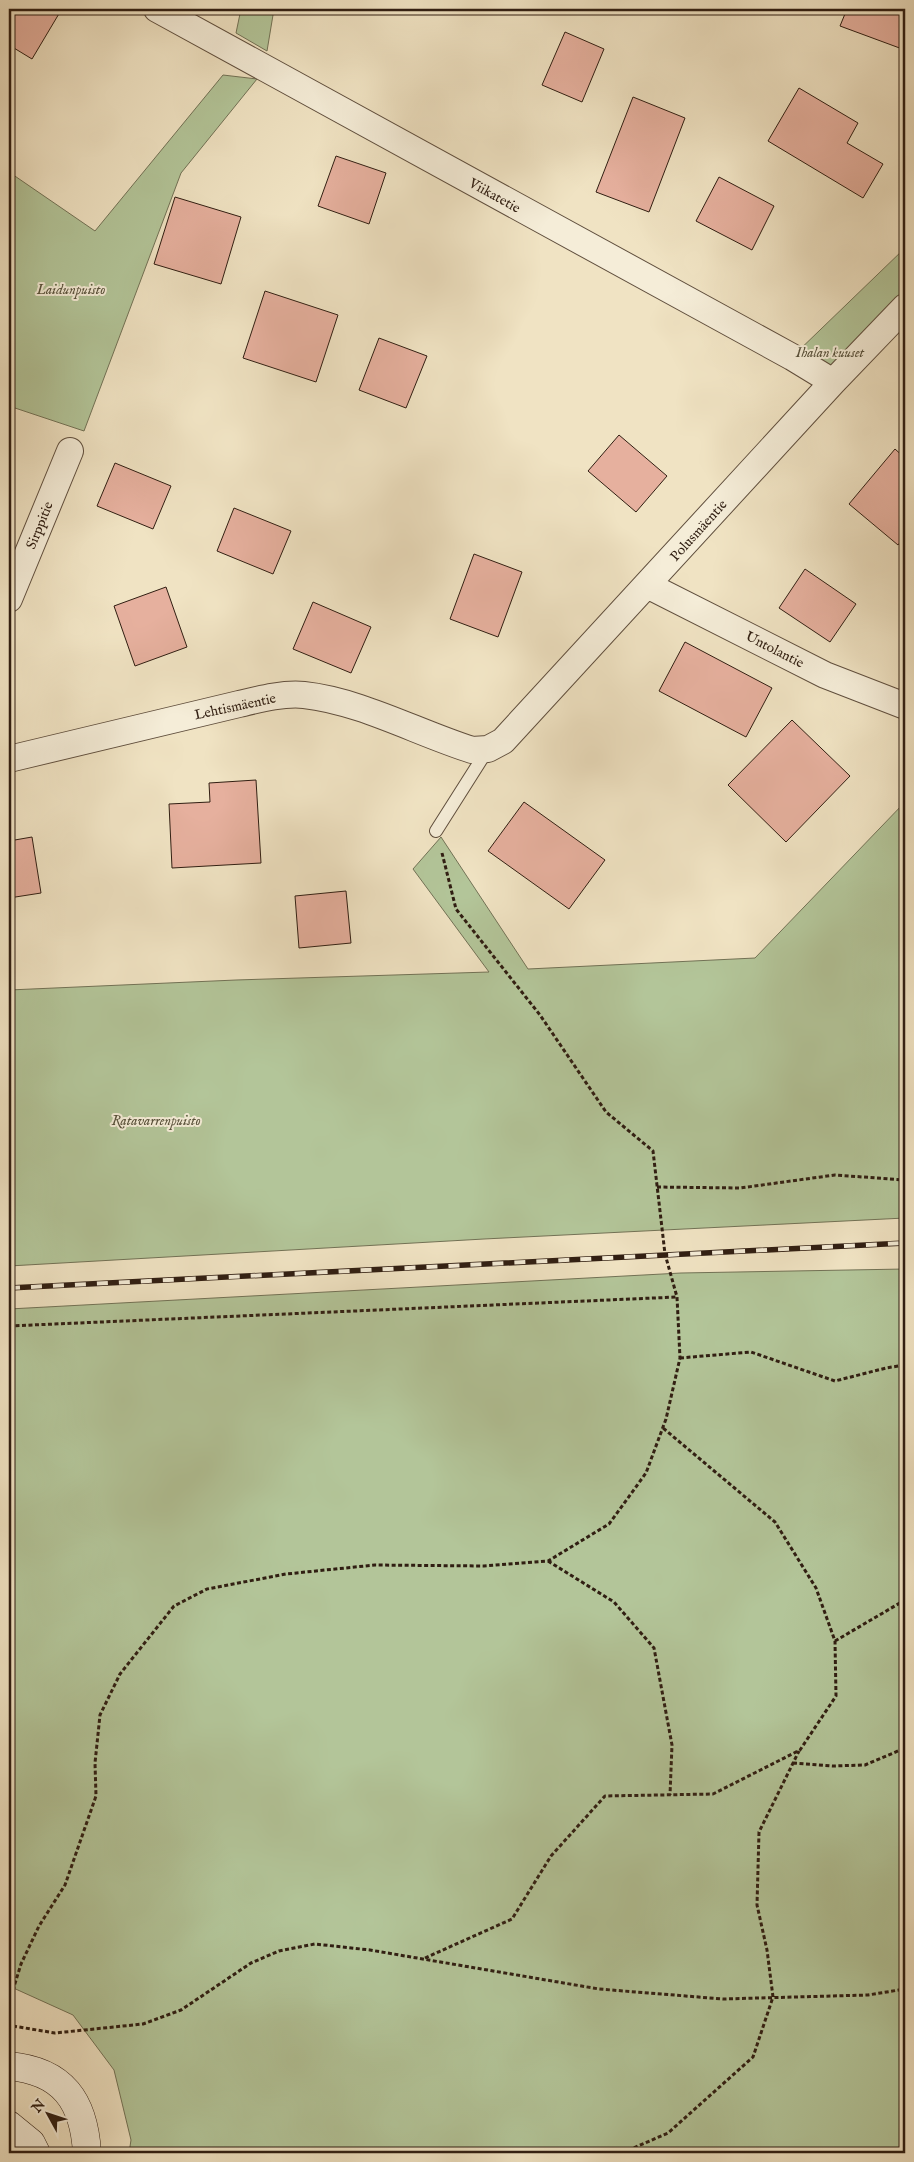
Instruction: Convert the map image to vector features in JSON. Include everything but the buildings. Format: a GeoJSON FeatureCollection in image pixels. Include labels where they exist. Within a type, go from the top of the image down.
{"type":"FeatureCollection","features":[{"type":"Feature","properties":{"kind":"street","name":"Viikatetie"},"geometry":{"type":"LineString","coordinates":[[157,9],[792,357],[833,382]]}},
{"type":"Feature","properties":{"kind":"street","name":"Polusmäentie"},"geometry":{"type":"LineString","coordinates":[[488,749],[503,741],[833,382],[905,307]]}},
{"type":"Feature","properties":{"kind":"street","name":"Sirppitie"},"geometry":{"type":"LineString","coordinates":[[9,598],[70,451]]}},
{"type":"Feature","properties":{"kind":"street","name":"Untolantie"},"geometry":{"type":"LineString","coordinates":[[647,585],[826,675],[905,706]]}},
{"type":"Feature","properties":{"kind":"street","name":"Lehtismäentie"},"geometry":{"type":"LineString","coordinates":[[9,759],[263,699],[302,695],[337,702],[472,750],[488,749]]}},
{"type":"Feature","properties":{"kind":"street"},"geometry":{"type":"LineString","coordinates":[[9,2066],[25,2068],[49,2078],[61,2084],[72,2096],[79,2111],[87,2152]]}},
{"type":"Feature","properties":{"kind":"street"},"geometry":{"type":"LineString","coordinates":[[9,2125],[31,2143],[36,2153]]}},
{"type":"Feature","properties":{"kind":"lane"},"geometry":{"type":"LineString","coordinates":[[436,831],[488,749]]}},
{"type":"Feature","properties":{"kind":"path"},"geometry":{"type":"LineString","coordinates":[[9,2003],[20,1964],[39,1926],[65,1885],[96,1796],[95,1763],[100,1715],[120,1674],[174,1606],[207,1589],[286,1574],[375,1565],[484,1566],[548,1562],[608,1524],[646,1473],[662,1428],[680,1358],[677,1297],[665,1254],[653,1151],[606,1112],[540,1015],[456,909],[436,831]]}},
{"type":"Feature","properties":{"kind":"path"},"geometry":{"type":"LineString","coordinates":[[658,1187],[740,1188],[834,1175],[905,1180]]}},
{"type":"Feature","properties":{"kind":"path"},"geometry":{"type":"LineString","coordinates":[[9,1326],[677,1297]]}},
{"type":"Feature","properties":{"kind":"path"},"geometry":{"type":"LineString","coordinates":[[680,1358],[751,1352],[835,1381],[905,1365]]}},
{"type":"Feature","properties":{"kind":"path"},"geometry":{"type":"LineString","coordinates":[[622,2153],[668,2133],[753,2058],[773,1997],[767,1950],[757,1905],[759,1832],[800,1750],[836,1696],[835,1641],[816,1588],[775,1522],[662,1428]]}},
{"type":"Feature","properties":{"kind":"path"},"geometry":{"type":"LineString","coordinates":[[548,1562],[614,1602],[654,1648],[672,1745],[670,1795]]}},
{"type":"Feature","properties":{"kind":"path"},"geometry":{"type":"LineString","coordinates":[[835,1641],[905,1600]]}},
{"type":"Feature","properties":{"kind":"path"},"geometry":{"type":"LineString","coordinates":[[793,1763],[832,1766],[865,1765],[905,1748]]}},
{"type":"Feature","properties":{"kind":"path"},"geometry":{"type":"LineString","coordinates":[[424,1958],[512,1919],[551,1856],[605,1796],[713,1794],[800,1750]]}},
{"type":"Feature","properties":{"kind":"path"},"geometry":{"type":"LineString","coordinates":[[9,2009],[14,2026],[55,2033],[143,2024],[181,2010],[244,1968],[279,1951],[315,1944],[424,1958],[599,1989],[722,1999],[868,1995],[905,1989]]}},
{"type":"Feature","properties":{"kind":"green space"},"geometry":{"type":"Polygon","coordinates":[[[241,9],[274,9],[267,51],[236,33],[241,9]]]}},
{"type":"Feature","properties":{"kind":"green space","name":"Laidunpuisto"},"geometry":{"type":"Polygon","coordinates":[[[223,75],[257,79],[181,173],[84,431],[9,406],[9,172],[95,231],[223,75]]]}},
{"type":"Feature","properties":{"kind":"green space","name":"Ihalan kuuset"},"geometry":{"type":"Polygon","coordinates":[[[905,248],[905,307],[833,382],[792,357],[905,248]]]}},
{"type":"Feature","properties":{"kind":"green space","name":"Ratavarrenpuisto"},"geometry":{"type":"Polygon","coordinates":[[[905,802],[905,1218],[484,1239],[9,1266],[9,990],[489,972],[413,869],[441,837],[528,969],[755,958],[905,802]]]}},
{"type":"Feature","properties":{"kind":"green space"},"geometry":{"type":"Polygon","coordinates":[[[905,1269],[905,2153],[129,2153],[131,2140],[114,2070],[73,2015],[9,1986],[9,1309],[681,1273],[905,1269]]]}},
{"type":"Feature","properties":{"kind":"railway"},"geometry":{"type":"LineString","coordinates":[[9,1288],[905,1243]]}}]}
